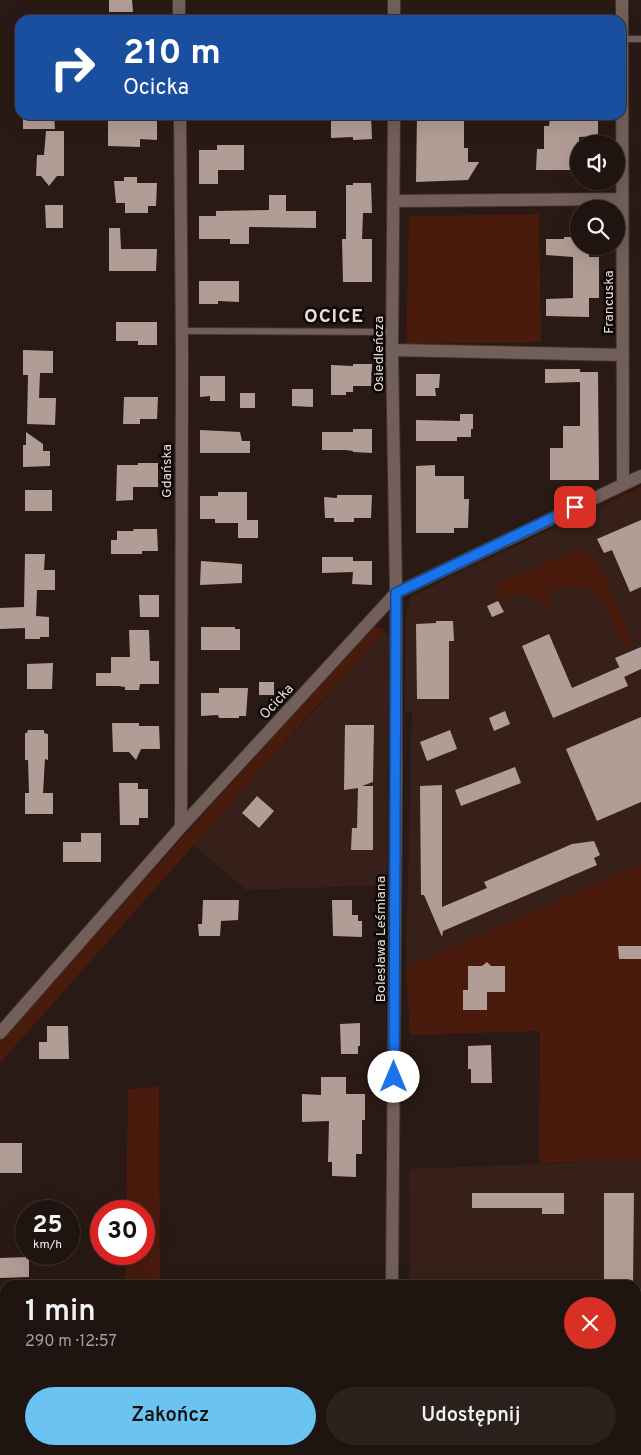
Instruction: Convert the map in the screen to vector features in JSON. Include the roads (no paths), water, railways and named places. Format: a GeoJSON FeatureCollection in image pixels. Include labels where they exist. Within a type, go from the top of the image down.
{"type":"FeatureCollection","features":[{"type":"Feature","properties":{"kind":"street"},"geometry":{"type":"LineString","coordinates":[[179,0],[179,15]]}},
{"type":"Feature","properties":{"kind":"street"},"geometry":{"type":"LineString","coordinates":[[394,0],[394,15]]}},
{"type":"Feature","properties":{"kind":"street","name":"Francuska"},"geometry":{"type":"LineString","coordinates":[[622,0],[622,15]]}},
{"type":"Feature","properties":{"kind":"street","name":"Gdańska"},"geometry":{"type":"LineString","coordinates":[[180,120],[182,331],[181,827]]}},
{"type":"Feature","properties":{"kind":"street","name":"Osiedleńcza"},"geometry":{"type":"LineString","coordinates":[[394,120],[392,350],[396,593]]}},
{"type":"Feature","properties":{"kind":"street","name":"Francuska"},"geometry":{"type":"LineString","coordinates":[[622,120],[623,483]]}},
{"type":"Feature","properties":{"kind":"street"},"geometry":{"type":"LineString","coordinates":[[394,201],[622,199]]}},
{"type":"Feature","properties":{"kind":"street"},"geometry":{"type":"LineString","coordinates":[[392,350],[623,354]]}},
{"type":"Feature","properties":{"kind":"street","name":"Ocicka"},"geometry":{"type":"LineString","coordinates":[[0,1033],[181,827],[396,593],[641,476]]}},
{"type":"Feature","properties":{"kind":"street","name":"Bolesława Leśmiana"},"geometry":{"type":"LineString","coordinates":[[392,1280],[396,593]]}},
{"type":"Feature","properties":{"kind":"lane"},"geometry":{"type":"LineString","coordinates":[[626,39],[641,39]]}},
{"type":"Feature","properties":{"kind":"lane"},"geometry":{"type":"LineString","coordinates":[[182,331],[392,332]]}},
{"type":"Feature","properties":{"kind":"district","name":"OCICE"},"geometry":{"type":"Point","coordinates":[334,315]}}]}
